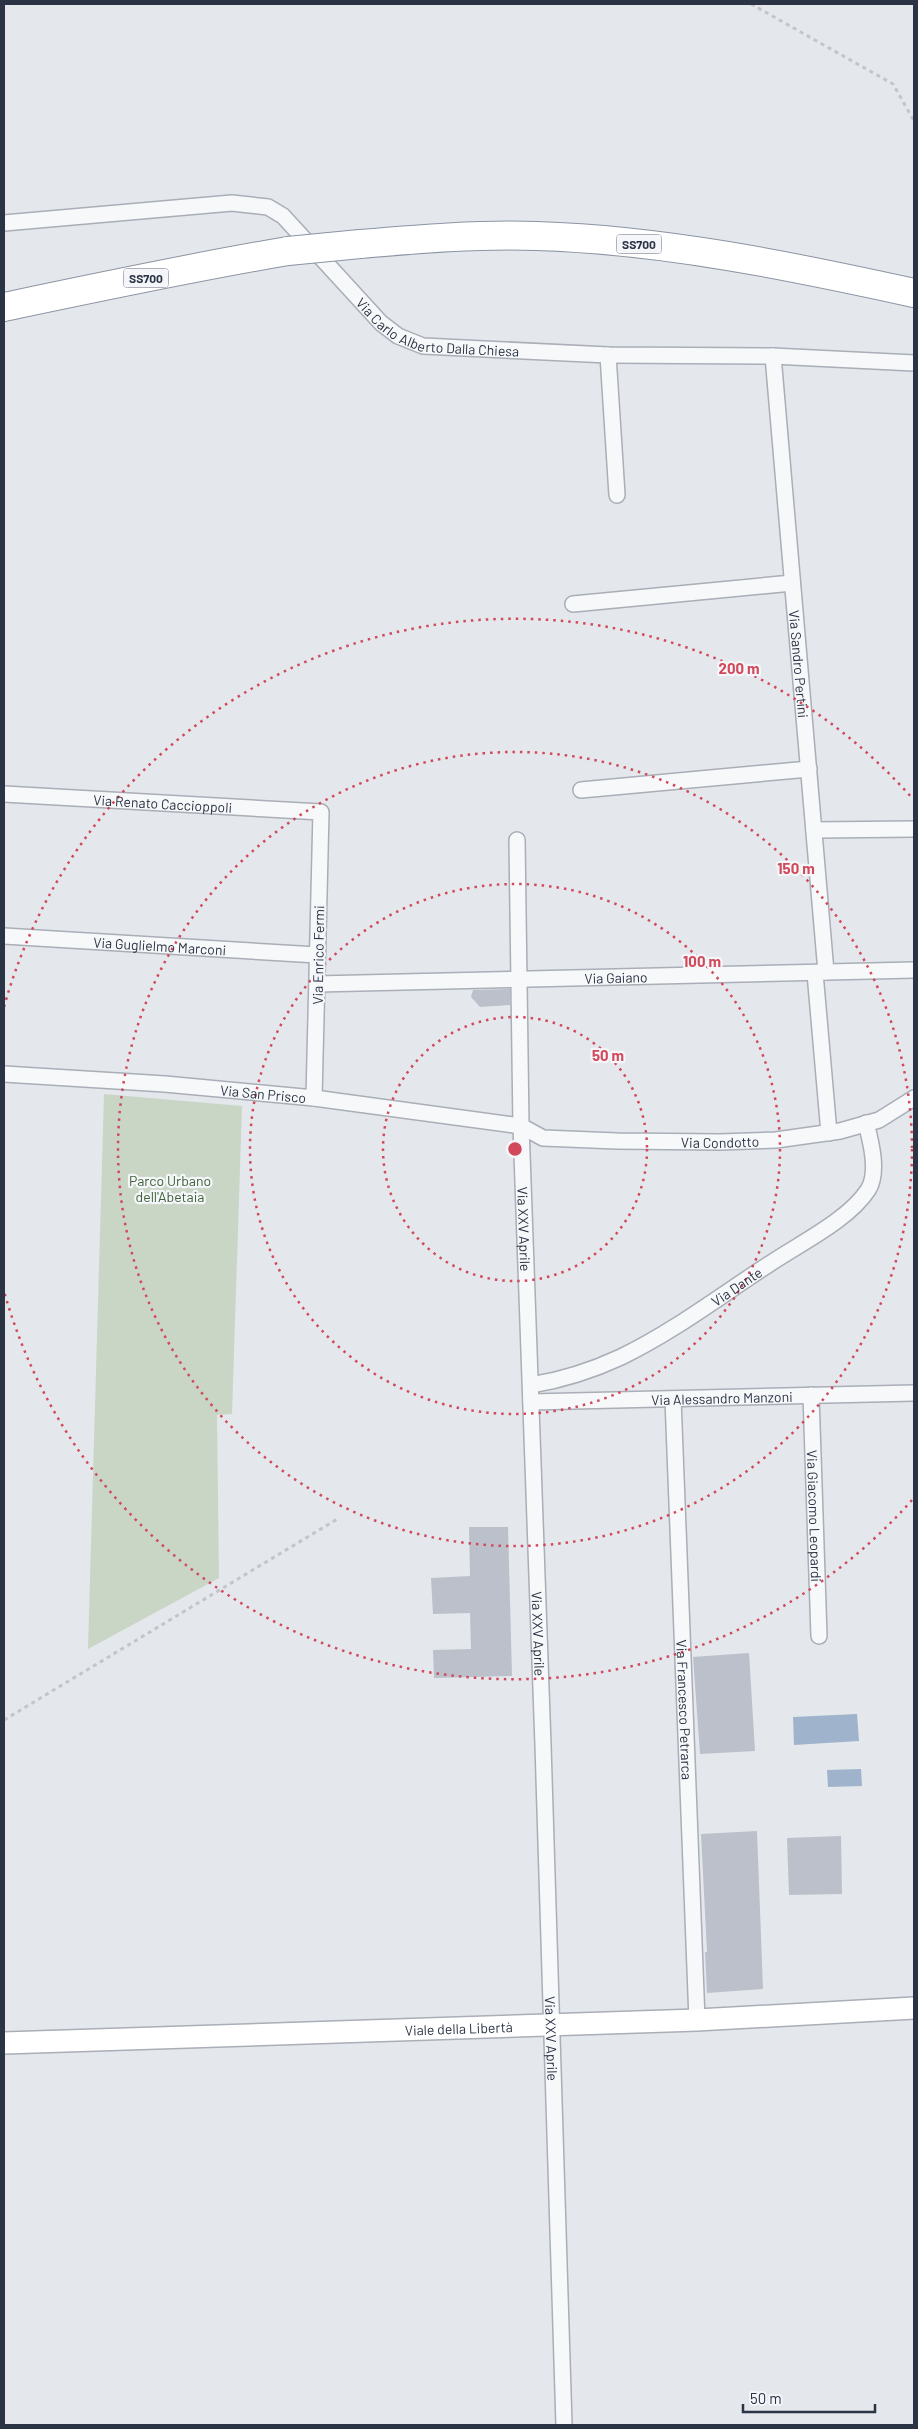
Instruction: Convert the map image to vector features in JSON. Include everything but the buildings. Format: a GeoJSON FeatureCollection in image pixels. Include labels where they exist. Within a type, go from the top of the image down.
{"type":"FeatureCollection","features":[{"type":"Feature","properties":{"kind":"highway","name":"SS700"},"geometry":{"type":"LineString","coordinates":[[4,307],[119,284],[191,267],[288,251],[449,237],[537,236],[646,244],[824,273],[914,293]]}},
{"type":"Feature","properties":{"kind":"street","name":"Via Carlo Alberto Dalla Chiesa"},"geometry":{"type":"LineString","coordinates":[[4,223],[232,203],[251,203],[268,207],[283,216],[381,323],[398,336],[423,346],[608,355],[772,356],[914,363]]}},
{"type":"Feature","properties":{"kind":"street"},"geometry":{"type":"LineString","coordinates":[[608,355],[617,495]]}},
{"type":"Feature","properties":{"kind":"street","name":"Via Sandro Pertini"},"geometry":{"type":"LineString","coordinates":[[772,356],[814,830],[829,1133]]}},
{"type":"Feature","properties":{"kind":"street"},"geometry":{"type":"LineString","coordinates":[[573,604],[792,584]]}},
{"type":"Feature","properties":{"kind":"street"},"geometry":{"type":"LineString","coordinates":[[581,790],[809,769]]}},
{"type":"Feature","properties":{"kind":"street","name":"Via Renato Caccioppoli"},"geometry":{"type":"LineString","coordinates":[[4,794],[321,812]]}},
{"type":"Feature","properties":{"kind":"street","name":"Via Enrico Fermi"},"geometry":{"type":"LineString","coordinates":[[314,1098],[321,812]]}},
{"type":"Feature","properties":{"kind":"street"},"geometry":{"type":"LineString","coordinates":[[814,830],[914,829]]}},
{"type":"Feature","properties":{"kind":"street","name":"Via XXV Aprile"},"geometry":{"type":"LineString","coordinates":[[517,840],[521,1126],[543,1735],[550,2024],[564,2425]]}},
{"type":"Feature","properties":{"kind":"street","name":"Via Guglielmo Marconi"},"geometry":{"type":"LineString","coordinates":[[4,936],[318,955]]}},
{"type":"Feature","properties":{"kind":"street","name":"Via Gaiano"},"geometry":{"type":"LineString","coordinates":[[317,984],[518,981],[914,970]]}},
{"type":"Feature","properties":{"kind":"street","name":"Via San Prisco"},"geometry":{"type":"LineString","coordinates":[[4,1074],[165,1084],[314,1098],[521,1126]]}},
{"type":"Feature","properties":{"kind":"street","name":"Via Condotto"},"geometry":{"type":"LineString","coordinates":[[521,1126],[542,1138],[720,1142],[776,1140],[829,1133],[866,1124],[879,1120],[914,1098]]}},
{"type":"Feature","properties":{"kind":"street","name":"Via Dante"},"geometry":{"type":"LineString","coordinates":[[530,1385],[570,1378],[621,1357],[683,1321],[831,1224],[869,1189],[873,1174],[870,1140],[866,1124]]}},
{"type":"Feature","properties":{"kind":"street","name":"Via Alessandro Manzoni"},"geometry":{"type":"LineString","coordinates":[[531,1402],[914,1393]]}},
{"type":"Feature","properties":{"kind":"street","name":"Via Giacomo Leopardi"},"geometry":{"type":"LineString","coordinates":[[811,1395],[819,1636]]}},
{"type":"Feature","properties":{"kind":"street","name":"Via Francesco Petrarca"},"geometry":{"type":"LineString","coordinates":[[674,1399],[697,2020]]}},
{"type":"Feature","properties":{"kind":"street","name":"Viale della Libertà"},"geometry":{"type":"LineString","coordinates":[[4,2043],[697,2020],[914,2008]]}},
{"type":"Feature","properties":{"kind":"path"},"geometry":{"type":"LineString","coordinates":[[751,4],[892,84],[914,121]]}},
{"type":"Feature","properties":{"kind":"path"},"geometry":{"type":"LineString","coordinates":[[4,1720],[339,1518]]}},
{"type":"Feature","properties":{"kind":"green space","name":"Parco Urbano dell'Abetaia"},"geometry":{"type":"Polygon","coordinates":[[[104,1094],[242,1106],[232,1414],[217,1415],[219,1578],[88,1649],[104,1094]]]}},
{"type":"Feature","properties":{"kind":"water"},"geometry":{"type":"Polygon","coordinates":[[[857,1714],[859,1741],[794,1745],[793,1717],[857,1714]]]}},
{"type":"Feature","properties":{"kind":"water"},"geometry":{"type":"Polygon","coordinates":[[[861,1769],[862,1786],[828,1787],[827,1770],[861,1769]]]}}]}
